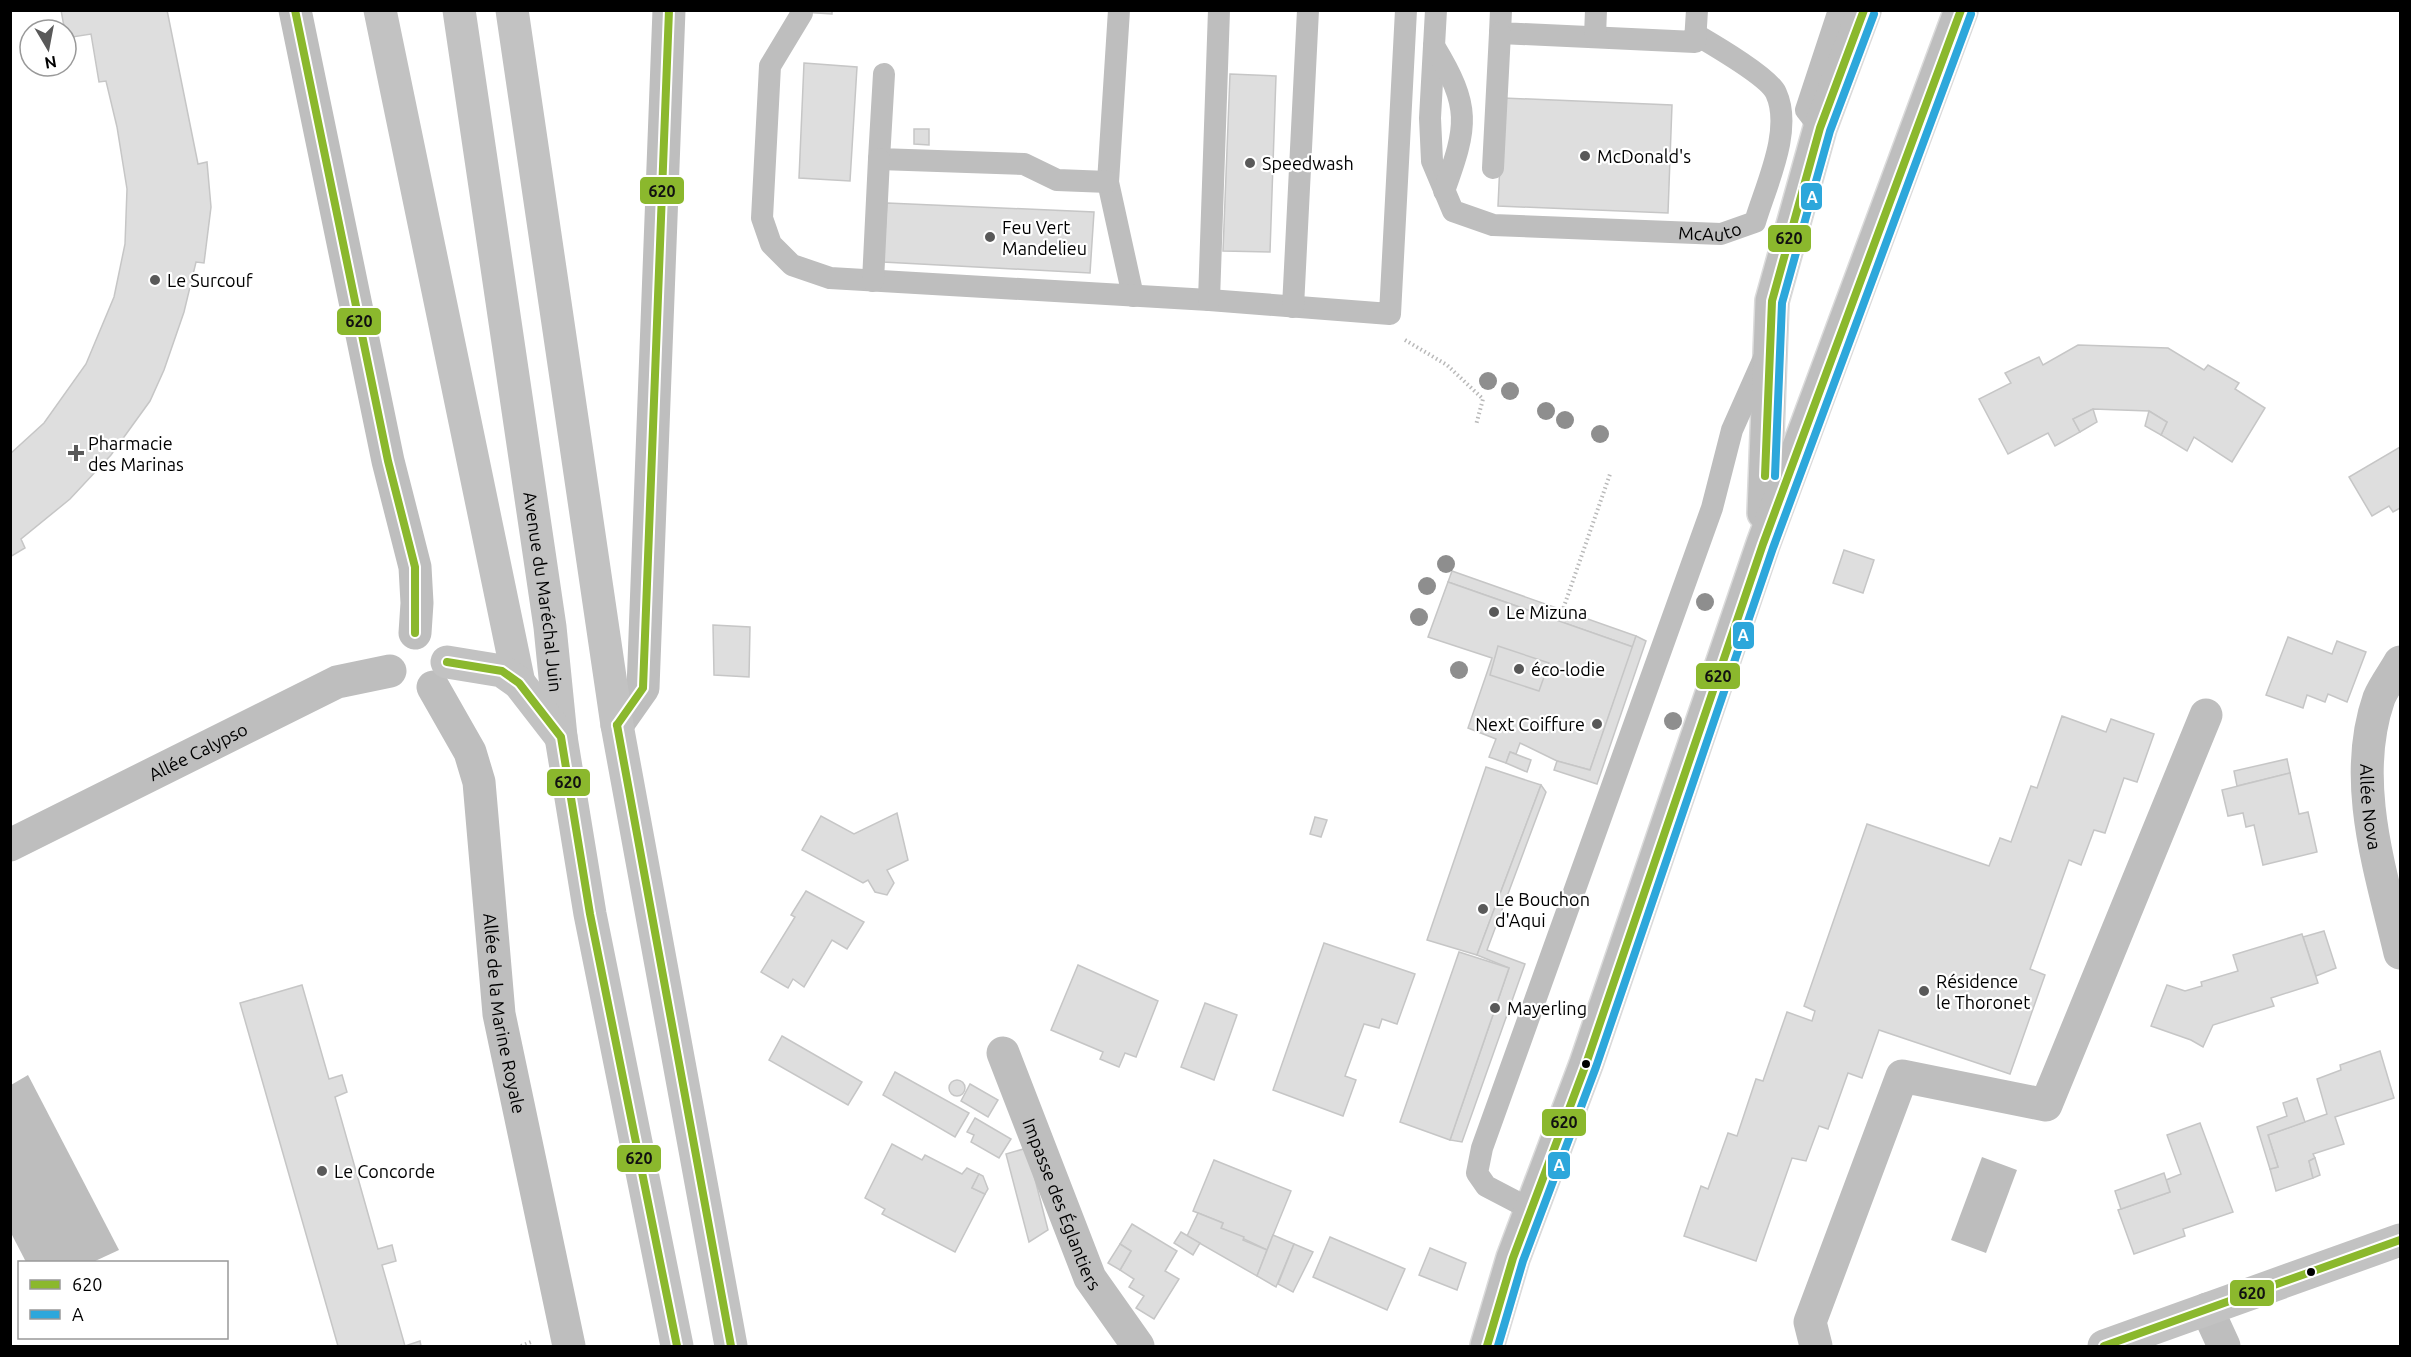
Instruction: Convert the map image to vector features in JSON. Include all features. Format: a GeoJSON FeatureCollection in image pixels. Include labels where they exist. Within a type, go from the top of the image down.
{"type":"FeatureCollection","features":[{"type":"Feature","properties":{"kind":"main road"},"geometry":{"type":"LineString","coordinates":[[380,10],[519,683]]}},
{"type":"Feature","properties":{"kind":"main road","name":"Avenue du Maréchal Juin"},"geometry":{"type":"LineString","coordinates":[[459,10],[549,615],[561,737],[590,914],[677,1347]]}},
{"type":"Feature","properties":{"kind":"main road"},"geometry":{"type":"LineString","coordinates":[[512,10],[617,725],[731,1347]]}},
{"type":"Feature","properties":{"kind":"main road"},"geometry":{"type":"LineString","coordinates":[[440,675],[502,671],[519,683],[561,737]]}},
{"type":"Feature","properties":{"kind":"main road"},"geometry":{"type":"LineString","coordinates":[[2104,1347],[2400,1240]]}},
{"type":"Feature","properties":{"kind":"street"},"geometry":{"type":"LineString","coordinates":[[295,10],[388,461],[415,567],[417,603],[415,633]]}},
{"type":"Feature","properties":{"kind":"street"},"geometry":{"type":"LineString","coordinates":[[617,725],[644,688],[669,10]]}},
{"type":"Feature","properties":{"kind":"street"},"geometry":{"type":"LineString","coordinates":[[1763,544],[1772,301],[1820,128],[1864,10]]}},
{"type":"Feature","properties":{"kind":"street"},"geometry":{"type":"LineString","coordinates":[[1487,1347],[1513,1258],[1586,1065],[1763,544],[1961,10]]}},
{"type":"Feature","properties":{"kind":"street"},"geometry":{"type":"LineString","coordinates":[[415,633],[434,638],[441,644],[440,675],[425,690],[408,689],[394,679],[390,671],[389,663],[393,647],[415,633]]}},
{"type":"Feature","properties":{"kind":"street","name":"Allée Nova"},"geometry":{"type":"LineString","coordinates":[[2400,662],[2379,697],[2368,748],[2370,830],[2400,953]]}},
{"type":"Feature","properties":{"kind":"street","name":"Allée Calypso"},"geometry":{"type":"LineString","coordinates":[[10,845],[337,682],[390,671]]}},
{"type":"Feature","properties":{"kind":"street","name":"Allée de la Marine Royale"},"geometry":{"type":"LineString","coordinates":[[440,675],[470,752],[479,782],[499,1014],[569,1347]]}},
{"type":"Feature","properties":{"kind":"street"},"geometry":{"type":"LineString","coordinates":[[1816,1347],[1810,1322],[1902,1076],[2046,1105],[2206,716]]}},
{"type":"Feature","properties":{"kind":"street","name":"Impasse des Églantiers"},"geometry":{"type":"LineString","coordinates":[[1003,1053],[1090,1278],[1138,1347]]}},
{"type":"Feature","properties":{"kind":"street"},"geometry":{"type":"LineString","coordinates":[[2207,1309],[2224,1347]]}},
{"type":"Feature","properties":{"kind":"lane"},"geometry":{"type":"LineString","coordinates":[[1119,10],[1108,182],[1132,296]]}},
{"type":"Feature","properties":{"kind":"lane"},"geometry":{"type":"LineString","coordinates":[[1209,300],[1219,10]]}},
{"type":"Feature","properties":{"kind":"lane"},"geometry":{"type":"LineString","coordinates":[[1293,307],[1308,10]]}},
{"type":"Feature","properties":{"kind":"lane"},"geometry":{"type":"LineString","coordinates":[[802,13],[770,66],[762,218],[771,244],[792,265],[830,278],[1209,300],[1390,314],[1406,10]]}},
{"type":"Feature","properties":{"kind":"lane","name":"McAuto"},"geometry":{"type":"LineString","coordinates":[[1436,10],[1430,118],[1432,161],[1453,211],[1493,225],[1722,234],[1755,222],[1784,127],[1776,92],[1737,59],[1695,34]]}},
{"type":"Feature","properties":{"kind":"lane"},"geometry":{"type":"LineString","coordinates":[[1595,36],[1596,10]]}},
{"type":"Feature","properties":{"kind":"lane"},"geometry":{"type":"LineString","coordinates":[[1493,168],[1500,22],[1595,36],[1695,42],[1696,10]]}},
{"type":"Feature","properties":{"kind":"lane"},"geometry":{"type":"LineString","coordinates":[[1820,128],[1806,110],[1839,10]]}},
{"type":"Feature","properties":{"kind":"lane"},"geometry":{"type":"LineString","coordinates":[[1434,46],[1454,79],[1464,117],[1459,150],[1444,191]]}},
{"type":"Feature","properties":{"kind":"lane"},"geometry":{"type":"LineString","coordinates":[[873,280],[884,74]]}},
{"type":"Feature","properties":{"kind":"lane"},"geometry":{"type":"LineString","coordinates":[[879,159],[1024,164],[1056,180],[1108,182]]}},
{"type":"Feature","properties":{"kind":"lane"},"geometry":{"type":"LineString","coordinates":[[1532,1210],[1486,1186],[1477,1173],[1482,1148],[1701,538],[1732,430],[1771,343]]}},
{"type":"Feature","properties":{"kind":"path"},"geometry":{"type":"LineString","coordinates":[[1390,314],[1400,337],[1447,365],[1483,399],[1476,426]]}},
{"type":"Feature","properties":{"kind":"path"},"geometry":{"type":"LineString","coordinates":[[1562,612],[1610,474]]}},
{"type":"Feature","properties":{"kind":"shaded area"},"geometry":{"type":"Polygon","coordinates":[[[28,1075],[119,1250],[95,1261],[25,1261],[11,1233],[11,1085],[28,1075]]]}},
{"type":"Feature","properties":{"kind":"shaded area"},"geometry":{"type":"Polygon","coordinates":[[[1982,1157],[2017,1170],[1986,1253],[1951,1240],[1982,1157]]]}},
{"type":"Feature","properties":{"kind":"building","name":"Le Surcouf"},"geometry":{"type":"Polygon","coordinates":[[[61,10],[167,10],[198,164],[207,162],[211,207],[204,263],[196,262],[184,312],[164,370],[150,401],[111,455],[70,499],[21,539],[25,548],[10,557],[10,454],[44,423],[86,364],[114,297],[125,244],[127,189],[117,127],[106,81],[99,82],[91,34],[78,36],[78,18],[62,18],[61,10]]]}},
{"type":"Feature","properties":{"kind":"building"},"geometry":{"type":"Polygon","coordinates":[[[768,10],[832,10],[832,14],[768,10]]]}},
{"type":"Feature","properties":{"kind":"building"},"geometry":{"type":"Polygon","coordinates":[[[804,63],[857,67],[850,181],[799,178],[804,63]]]}},
{"type":"Feature","properties":{"kind":"building","name":"Speedwash"},"geometry":{"type":"Polygon","coordinates":[[[1230,74],[1276,76],[1270,252],[1223,251],[1230,74]]]}},
{"type":"Feature","properties":{"kind":"building","name":"McDonald's"},"geometry":{"type":"Polygon","coordinates":[[[1503,98],[1672,105],[1668,213],[1498,206],[1503,98]]]}},
{"type":"Feature","properties":{"kind":"building"},"geometry":{"type":"Polygon","coordinates":[[[914,129],[929,129],[929,145],[914,144],[914,129]]]}},
{"type":"Feature","properties":{"kind":"building"},"geometry":{"type":"Polygon","coordinates":[[[887,203],[1094,212],[1090,273],[883,262],[887,203]]]}},
{"type":"Feature","properties":{"kind":"building"},"geometry":{"type":"Polygon","coordinates":[[[2078,345],[2168,348],[2204,370],[2208,365],[2239,383],[2235,389],[2265,408],[2232,462],[2194,437],[2187,451],[2161,435],[2167,422],[2149,411],[2093,409],[2073,419],[2080,432],[2055,446],[2048,433],[2008,454],[1979,399],[2011,383],[2005,373],[2039,357],[2043,365],[2078,345]]]}},
{"type":"Feature","properties":{"kind":"building"},"geometry":{"type":"Polygon","coordinates":[[[2093,409],[2097,422],[2080,432],[2073,419],[2093,409]]]}},
{"type":"Feature","properties":{"kind":"building"},"geometry":{"type":"Polygon","coordinates":[[[2149,411],[2167,422],[2161,435],[2145,426],[2149,411]]]}},
{"type":"Feature","properties":{"kind":"building"},"geometry":{"type":"Polygon","coordinates":[[[2400,447],[2400,508],[2393,512],[2389,506],[2372,516],[2349,477],[2400,447]]]}},
{"type":"Feature","properties":{"kind":"building"},"geometry":{"type":"Polygon","coordinates":[[[1844,550],[1874,560],[1863,593],[1833,583],[1844,550]]]}},
{"type":"Feature","properties":{"kind":"building"},"geometry":{"type":"Polygon","coordinates":[[[1452,571],[1636,636],[1633,647],[1448,582],[1452,571]]]}},
{"type":"Feature","properties":{"kind":"building"},"geometry":{"type":"Polygon","coordinates":[[[1448,582],[1633,647],[1590,770],[1557,761],[1520,743],[1516,754],[1510,752],[1506,763],[1489,757],[1496,739],[1468,728],[1492,658],[1428,637],[1448,582]]]}},
{"type":"Feature","properties":{"kind":"building"},"geometry":{"type":"Polygon","coordinates":[[[713,625],[750,627],[749,677],[714,675],[713,625]]]}},
{"type":"Feature","properties":{"kind":"building"},"geometry":{"type":"Polygon","coordinates":[[[1636,636],[1646,641],[1597,784],[1554,770],[1557,761],[1590,770],[1636,636]]]}},
{"type":"Feature","properties":{"kind":"building"},"geometry":{"type":"Polygon","coordinates":[[[2288,637],[2332,654],[2337,641],[2366,652],[2347,702],[2328,694],[2325,702],[2307,695],[2303,708],[2266,695],[2288,637]]]}},
{"type":"Feature","properties":{"kind":"building","name":"éco-lodie"},"geometry":{"type":"Polygon","coordinates":[[[1498,646],[1549,663],[1539,691],[1490,675],[1498,646]]]}},
{"type":"Feature","properties":{"kind":"building","name":"Résidence le Thoronet"},"geometry":{"type":"Polygon","coordinates":[[[2062,716],[2106,732],[2111,719],[2154,734],[2137,782],[2124,778],[2105,833],[2094,830],[2081,865],[2069,860],[2030,969],[2045,975],[2010,1074],[1879,1030],[1862,1078],[1848,1073],[1828,1129],[1819,1126],[1806,1161],[1792,1158],[1756,1261],[1684,1236],[1701,1186],[1708,1189],[1728,1133],[1737,1136],[1756,1079],[1763,1081],[1787,1012],[1812,1021],[1815,1011],[1804,1006],[1867,824],[1989,866],[2000,838],[2011,842],[2031,786],[2037,788],[2062,716]]]}},
{"type":"Feature","properties":{"kind":"building"},"geometry":{"type":"Polygon","coordinates":[[[1510,752],[1531,760],[1527,772],[1506,763],[1510,752]]]}},
{"type":"Feature","properties":{"kind":"building"},"geometry":{"type":"Polygon","coordinates":[[[2287,759],[2290,773],[2237,786],[2234,771],[2287,759]]]}},
{"type":"Feature","properties":{"kind":"building"},"geometry":{"type":"Polygon","coordinates":[[[1486,767],[1541,785],[1477,955],[1427,940],[1486,767]]]}},
{"type":"Feature","properties":{"kind":"building"},"geometry":{"type":"Polygon","coordinates":[[[2290,773],[2299,814],[2308,812],[2317,852],[2263,865],[2254,825],[2246,827],[2243,813],[2228,816],[2222,790],[2290,773]]]}},
{"type":"Feature","properties":{"kind":"building"},"geometry":{"type":"Polygon","coordinates":[[[1541,785],[1546,792],[1487,950],[1525,964],[1462,1142],[1450,1140],[1509,968],[1477,955],[1541,785]]]}},
{"type":"Feature","properties":{"kind":"building"},"geometry":{"type":"Polygon","coordinates":[[[897,813],[908,860],[887,870],[894,883],[887,895],[875,892],[868,880],[863,883],[802,850],[821,816],[854,834],[897,813]]]}},
{"type":"Feature","properties":{"kind":"building"},"geometry":{"type":"Polygon","coordinates":[[[1315,817],[1327,820],[1321,837],[1310,834],[1315,817]]]}},
{"type":"Feature","properties":{"kind":"building"},"geometry":{"type":"Polygon","coordinates":[[[806,891],[864,922],[847,949],[832,940],[804,987],[793,979],[788,988],[761,972],[795,917],[791,915],[806,891]]]}},
{"type":"Feature","properties":{"kind":"building"},"geometry":{"type":"Polygon","coordinates":[[[2324,931],[2336,968],[2316,976],[2303,937],[2324,931]]]}},
{"type":"Feature","properties":{"kind":"building"},"geometry":{"type":"Polygon","coordinates":[[[2302,934],[2318,983],[2271,998],[2274,1006],[2213,1025],[2203,1047],[2191,1040],[2151,1026],[2167,985],[2185,991],[2202,986],[2201,982],[2238,971],[2233,955],[2302,934]]]}},
{"type":"Feature","properties":{"kind":"building"},"geometry":{"type":"Polygon","coordinates":[[[1324,943],[1415,974],[1397,1024],[1382,1019],[1379,1028],[1364,1024],[1345,1076],[1356,1080],[1343,1116],[1273,1090],[1324,943]]]}},
{"type":"Feature","properties":{"kind":"building"},"geometry":{"type":"Polygon","coordinates":[[[1459,952],[1509,968],[1450,1140],[1400,1122],[1459,952]]]}},
{"type":"Feature","properties":{"kind":"building"},"geometry":{"type":"Polygon","coordinates":[[[1078,965],[1158,1001],[1136,1057],[1125,1053],[1119,1067],[1100,1059],[1103,1052],[1051,1030],[1078,965]]]}},
{"type":"Feature","properties":{"kind":"building","name":"Le Concorde"},"geometry":{"type":"Polygon","coordinates":[[[302,985],[329,1079],[342,1075],[347,1092],[335,1097],[378,1249],[392,1245],[396,1261],[382,1265],[405,1346],[338,1346],[240,1003],[302,985]]]}},
{"type":"Feature","properties":{"kind":"building"},"geometry":{"type":"Polygon","coordinates":[[[1205,1003],[1237,1015],[1214,1080],[1181,1067],[1205,1003]]]}},
{"type":"Feature","properties":{"kind":"building"},"geometry":{"type":"Polygon","coordinates":[[[782,1036],[862,1082],[848,1105],[769,1060],[782,1036]]]}},
{"type":"Feature","properties":{"kind":"building"},"geometry":{"type":"Polygon","coordinates":[[[2380,1051],[2394,1098],[2335,1117],[2344,1144],[2313,1154],[2315,1158],[2309,1161],[2313,1178],[2276,1191],[2270,1169],[2278,1167],[2268,1135],[2327,1114],[2317,1079],[2341,1070],[2340,1065],[2380,1051]]]}},
{"type":"Feature","properties":{"kind":"building"},"geometry":{"type":"Polygon","coordinates":[[[895,1072],[969,1113],[955,1137],[883,1095],[895,1072]]]}},
{"type":"Feature","properties":{"kind":"building"},"geometry":{"type":"Polygon","coordinates":[[[954,1080],[960,1080],[965,1088],[963,1094],[954,1096],[949,1091],[949,1085],[954,1080]]]}},
{"type":"Feature","properties":{"kind":"building"},"geometry":{"type":"Polygon","coordinates":[[[970,1084],[998,1100],[988,1117],[961,1101],[970,1084]]]}},
{"type":"Feature","properties":{"kind":"building"},"geometry":{"type":"Polygon","coordinates":[[[2297,1098],[2305,1122],[2268,1135],[2278,1167],[2270,1169],[2257,1127],[2287,1116],[2283,1103],[2297,1098]]]}},
{"type":"Feature","properties":{"kind":"building"},"geometry":{"type":"Polygon","coordinates":[[[975,1118],[1011,1139],[999,1158],[971,1142],[974,1135],[967,1132],[975,1118]]]}},
{"type":"Feature","properties":{"kind":"building"},"geometry":{"type":"Polygon","coordinates":[[[2200,1123],[2233,1212],[2183,1229],[2185,1236],[2134,1254],[2118,1210],[2170,1192],[2166,1180],[2181,1174],[2167,1135],[2200,1123]]]}},
{"type":"Feature","properties":{"kind":"building"},"geometry":{"type":"Polygon","coordinates":[[[892,1144],[922,1160],[925,1155],[962,1174],[967,1168],[979,1174],[972,1188],[985,1194],[955,1252],[882,1214],[885,1209],[865,1198],[892,1144]]]}},
{"type":"Feature","properties":{"kind":"building"},"geometry":{"type":"Polygon","coordinates":[[[1027,1148],[1048,1230],[1029,1242],[1006,1154],[1027,1148]]]}},
{"type":"Feature","properties":{"kind":"building"},"geometry":{"type":"Polygon","coordinates":[[[2315,1158],[2320,1175],[2313,1178],[2309,1161],[2315,1158]]]}},
{"type":"Feature","properties":{"kind":"building"},"geometry":{"type":"Polygon","coordinates":[[[1214,1160],[1291,1191],[1267,1250],[1221,1228],[1223,1223],[1193,1211],[1214,1160]]]}},
{"type":"Feature","properties":{"kind":"building"},"geometry":{"type":"Polygon","coordinates":[[[2164,1173],[2170,1192],[2121,1209],[2115,1191],[2164,1173]]]}},
{"type":"Feature","properties":{"kind":"building"},"geometry":{"type":"Polygon","coordinates":[[[979,1174],[983,1176],[988,1189],[985,1194],[972,1188],[979,1174]]]}},
{"type":"Feature","properties":{"kind":"building"},"geometry":{"type":"Polygon","coordinates":[[[1198,1213],[1223,1223],[1221,1228],[1244,1237],[1243,1240],[1267,1250],[1257,1276],[1187,1236],[1198,1213]]]}},
{"type":"Feature","properties":{"kind":"building"},"geometry":{"type":"Polygon","coordinates":[[[1132,1224],[1177,1251],[1165,1271],[1179,1279],[1154,1319],[1136,1308],[1144,1296],[1129,1287],[1134,1279],[1120,1270],[1131,1251],[1120,1244],[1132,1224]]]}},
{"type":"Feature","properties":{"kind":"building"},"geometry":{"type":"Polygon","coordinates":[[[1181,1232],[1200,1243],[1193,1255],[1174,1243],[1181,1232]]]}},
{"type":"Feature","properties":{"kind":"building"},"geometry":{"type":"Polygon","coordinates":[[[1273,1235],[1294,1244],[1276,1287],[1257,1276],[1273,1235]]]}},
{"type":"Feature","properties":{"kind":"building"},"geometry":{"type":"Polygon","coordinates":[[[1330,1237],[1405,1269],[1387,1310],[1313,1277],[1330,1237]]]}},
{"type":"Feature","properties":{"kind":"building"},"geometry":{"type":"Polygon","coordinates":[[[1120,1244],[1131,1251],[1120,1270],[1108,1263],[1120,1244]]]}},
{"type":"Feature","properties":{"kind":"building"},"geometry":{"type":"Polygon","coordinates":[[[1294,1244],[1313,1252],[1293,1292],[1278,1284],[1294,1244]]]}},
{"type":"Feature","properties":{"kind":"building"},"geometry":{"type":"Polygon","coordinates":[[[1430,1248],[1466,1263],[1457,1290],[1419,1275],[1430,1248]]]}},
{"type":"Feature","properties":{"kind":"building"},"geometry":{"type":"Polygon","coordinates":[[[420,1341],[421,1346],[405,1346],[420,1341]]]}},
{"type":"Feature","properties":{"kind":"transit line","name":"620"},"geometry":{"type":"LineString","coordinates":[[295,10],[388,461],[415,567],[415,633]]}},
{"type":"Feature","properties":{"kind":"transit line","name":"620"},"geometry":{"type":"LineString","coordinates":[[617,725],[643,688],[669,10]]}},
{"type":"Feature","properties":{"kind":"transit line","name":"620"},"geometry":{"type":"LineString","coordinates":[[1765,476],[1772,301],[1820,128],[1864,10]]}},
{"type":"Feature","properties":{"kind":"transit line","name":"620"},"geometry":{"type":"LineString","coordinates":[[1487,1346],[1513,1258],[1586,1064],[1763,544],[1961,10]]}},
{"type":"Feature","properties":{"kind":"transit line","name":"A"},"geometry":{"type":"LineString","coordinates":[[1775,476],[1782,303],[1830,131],[1874,14]]}},
{"type":"Feature","properties":{"kind":"transit line","name":"A"},"geometry":{"type":"LineString","coordinates":[[1498,1346],[1523,1261],[1596,1067],[1773,548],[1971,14]]}},
{"type":"Feature","properties":{"kind":"transit line","name":"620"},"geometry":{"type":"LineString","coordinates":[[447,662],[502,671],[519,683],[561,737],[590,914],[677,1346]]}},
{"type":"Feature","properties":{"kind":"transit line","name":"620"},"geometry":{"type":"LineString","coordinates":[[617,725],[731,1346]]}},
{"type":"Feature","properties":{"kind":"transit line","name":"620"},"geometry":{"type":"LineString","coordinates":[[2104,1346],[2400,1240]]}},
{"type":"Feature","properties":{"kind":"place","name":"McDonald's"},"geometry":{"type":"Point","coordinates":[1585,156]}},
{"type":"Feature","properties":{"kind":"place","name":"Speedwash"},"geometry":{"type":"Point","coordinates":[1250,163]}},
{"type":"Feature","properties":{"kind":"place","name":"Feu Vert Mandelieu"},"geometry":{"type":"Point","coordinates":[990,237]}},
{"type":"Feature","properties":{"kind":"place","name":"Le Surcouf"},"geometry":{"type":"Point","coordinates":[155,280]}},
{"type":"Feature","properties":{"kind":"place","name":"Pharmacie des Marinas"},"geometry":{"type":"Point","coordinates":[76,453]}},
{"type":"Feature","properties":{"kind":"place","name":"Le Mizuna"},"geometry":{"type":"Point","coordinates":[1494,612]}},
{"type":"Feature","properties":{"kind":"place","name":"éco-lodie"},"geometry":{"type":"Point","coordinates":[1519,669]}},
{"type":"Feature","properties":{"kind":"place","name":"Next Coiffure"},"geometry":{"type":"Point","coordinates":[1597,724]}},
{"type":"Feature","properties":{"kind":"place","name":"Le Bouchon d'Aqui"},"geometry":{"type":"Point","coordinates":[1483,909]}},
{"type":"Feature","properties":{"kind":"place","name":"Résidence le Thoronet"},"geometry":{"type":"Point","coordinates":[1924,991]}},
{"type":"Feature","properties":{"kind":"place","name":"Mayerling"},"geometry":{"type":"Point","coordinates":[1495,1008]}},
{"type":"Feature","properties":{"kind":"place","name":"Le Concorde"},"geometry":{"type":"Point","coordinates":[322,1171]}}]}
